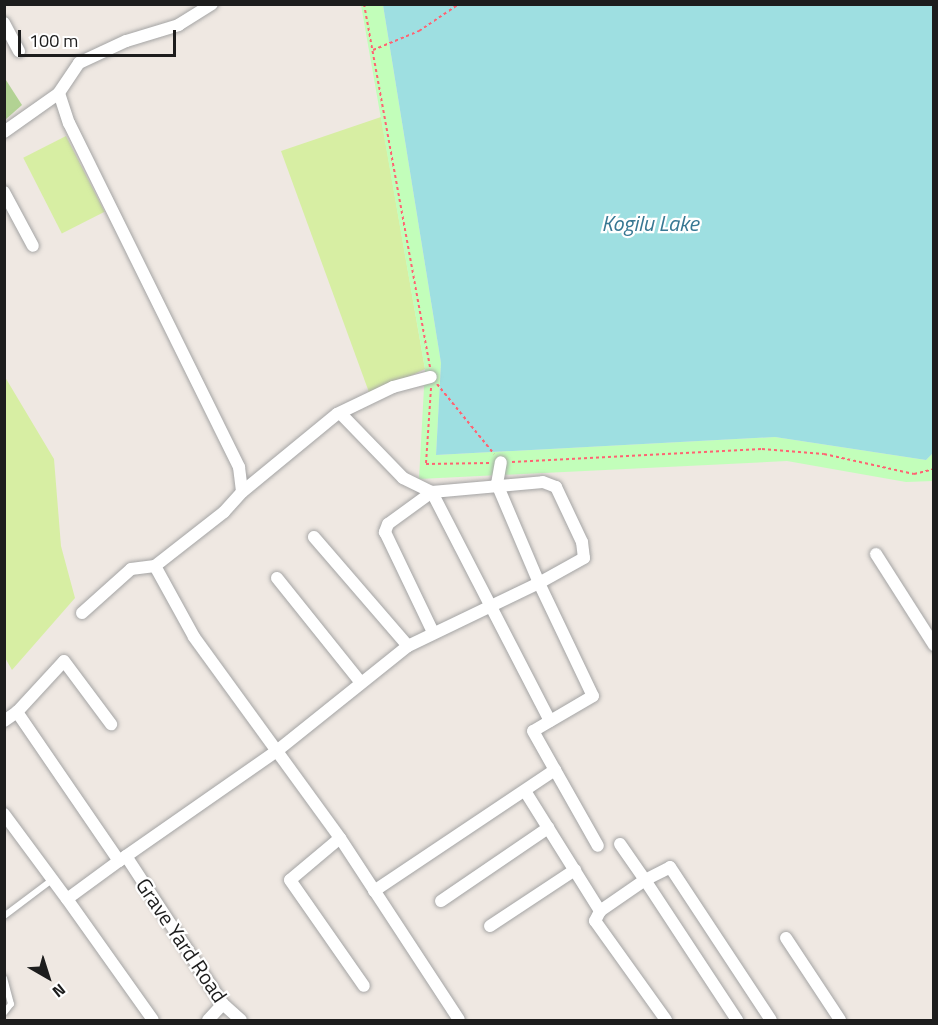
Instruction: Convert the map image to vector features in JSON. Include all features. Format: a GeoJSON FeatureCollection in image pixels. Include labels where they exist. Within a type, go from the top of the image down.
{"type":"FeatureCollection","features":[{"type":"Feature","properties":{"kind":"street"},"geometry":{"type":"LineString","coordinates":[[4,132],[59,93],[79,63],[126,41],[179,25],[212,4]]}},
{"type":"Feature","properties":{"kind":"street"},"geometry":{"type":"LineString","coordinates":[[4,23],[19,51]]}},
{"type":"Feature","properties":{"kind":"street"},"geometry":{"type":"LineString","coordinates":[[59,93],[69,123],[239,467],[242,492]]}},
{"type":"Feature","properties":{"kind":"street"},"geometry":{"type":"LineString","coordinates":[[4,192],[33,246]]}},
{"type":"Feature","properties":{"kind":"street"},"geometry":{"type":"LineString","coordinates":[[82,613],[131,569],[155,566],[224,512],[242,492],[337,414],[393,387],[431,378]]}},
{"type":"Feature","properties":{"kind":"street"},"geometry":{"type":"LineString","coordinates":[[343,416],[404,478],[432,492],[488,606],[550,721]]}},
{"type":"Feature","properties":{"kind":"street"},"geometry":{"type":"LineString","coordinates":[[501,462],[497,484],[539,583],[593,696],[533,731],[598,846]]}},
{"type":"Feature","properties":{"kind":"street","name":"Grave Yard Road"},"geometry":{"type":"LineString","coordinates":[[241,1020],[223,1004],[123,859],[278,750],[408,646],[539,583],[584,558],[582,542],[556,487],[543,482],[497,484]]}},
{"type":"Feature","properties":{"kind":"street"},"geometry":{"type":"LineString","coordinates":[[434,632],[385,532],[388,524],[432,492],[497,484]]}},
{"type":"Feature","properties":{"kind":"street"},"geometry":{"type":"LineString","coordinates":[[314,537],[408,646]]}},
{"type":"Feature","properties":{"kind":"street"},"geometry":{"type":"LineString","coordinates":[[876,554],[933,645]]}},
{"type":"Feature","properties":{"kind":"street"},"geometry":{"type":"LineString","coordinates":[[155,566],[194,637],[340,838],[459,1020]]}},
{"type":"Feature","properties":{"kind":"street"},"geometry":{"type":"LineString","coordinates":[[277,578],[361,683]]}},
{"type":"Feature","properties":{"kind":"street"},"geometry":{"type":"LineString","coordinates":[[4,721],[18,712],[64,661],[111,724]]}},
{"type":"Feature","properties":{"kind":"street"},"geometry":{"type":"LineString","coordinates":[[18,712],[123,859],[67,899]]}},
{"type":"Feature","properties":{"kind":"street"},"geometry":{"type":"LineString","coordinates":[[374,891],[555,770]]}},
{"type":"Feature","properties":{"kind":"street"},"geometry":{"type":"LineString","coordinates":[[525,791],[600,911]]}},
{"type":"Feature","properties":{"kind":"street"},"geometry":{"type":"LineString","coordinates":[[4,814],[153,1020]]}},
{"type":"Feature","properties":{"kind":"street"},"geometry":{"type":"LineString","coordinates":[[441,902],[548,828]]}},
{"type":"Feature","properties":{"kind":"street"},"geometry":{"type":"LineString","coordinates":[[340,838],[290,880],[364,986]]}},
{"type":"Feature","properties":{"kind":"street"},"geometry":{"type":"LineString","coordinates":[[620,844],[737,1020]]}},
{"type":"Feature","properties":{"kind":"street"},"geometry":{"type":"LineString","coordinates":[[666,1020],[595,921],[600,911],[645,880],[670,867],[771,1020]]}},
{"type":"Feature","properties":{"kind":"street"},"geometry":{"type":"LineString","coordinates":[[490,926],[575,870]]}},
{"type":"Feature","properties":{"kind":"street"},"geometry":{"type":"LineString","coordinates":[[786,938],[840,1020]]}},
{"type":"Feature","properties":{"kind":"street"},"geometry":{"type":"LineString","coordinates":[[208,1020],[223,1004]]}},
{"type":"Feature","properties":{"kind":"lane"},"geometry":{"type":"LineString","coordinates":[[4,916],[53,879]]}},
{"type":"Feature","properties":{"kind":"lane"},"geometry":{"type":"LineString","coordinates":[[4,978],[11,1004],[4,1013]]}},
{"type":"Feature","properties":{"kind":"path"},"geometry":{"type":"LineString","coordinates":[[364,4],[431,378],[426,464],[762,449],[824,454],[914,474],[933,469]]}},
{"type":"Feature","properties":{"kind":"path"},"geometry":{"type":"LineString","coordinates":[[373,51],[419,31],[459,4]]}},
{"type":"Feature","properties":{"kind":"path"},"geometry":{"type":"LineString","coordinates":[[431,378],[501,462]]}},
{"type":"Feature","properties":{"kind":"green space"},"geometry":{"type":"Polygon","coordinates":[[[361,5],[383,5],[441,363],[436,455],[775,437],[926,460],[933,453],[933,481],[906,482],[787,461],[419,479],[425,369],[361,5]]]}},
{"type":"Feature","properties":{"kind":"green space"},"geometry":{"type":"Polygon","coordinates":[[[4,77],[22,105],[5,120],[4,120],[4,77]]]}},
{"type":"Feature","properties":{"kind":"green space"},"geometry":{"type":"Polygon","coordinates":[[[381,117],[425,369],[370,395],[281,151],[381,117]]]}},
{"type":"Feature","properties":{"kind":"green space"},"geometry":{"type":"Polygon","coordinates":[[[66,136],[105,212],[62,234],[23,158],[66,136]]]}},
{"type":"Feature","properties":{"kind":"green space"},"geometry":{"type":"Polygon","coordinates":[[[5,377],[54,459],[61,546],[75,598],[12,670],[4,656],[5,377]]]}},
{"type":"Feature","properties":{"kind":"water","name":"Kogilu Lake"},"geometry":{"type":"Polygon","coordinates":[[[383,5],[933,5],[933,453],[926,460],[775,437],[436,455],[441,363],[383,5]]]}}]}
